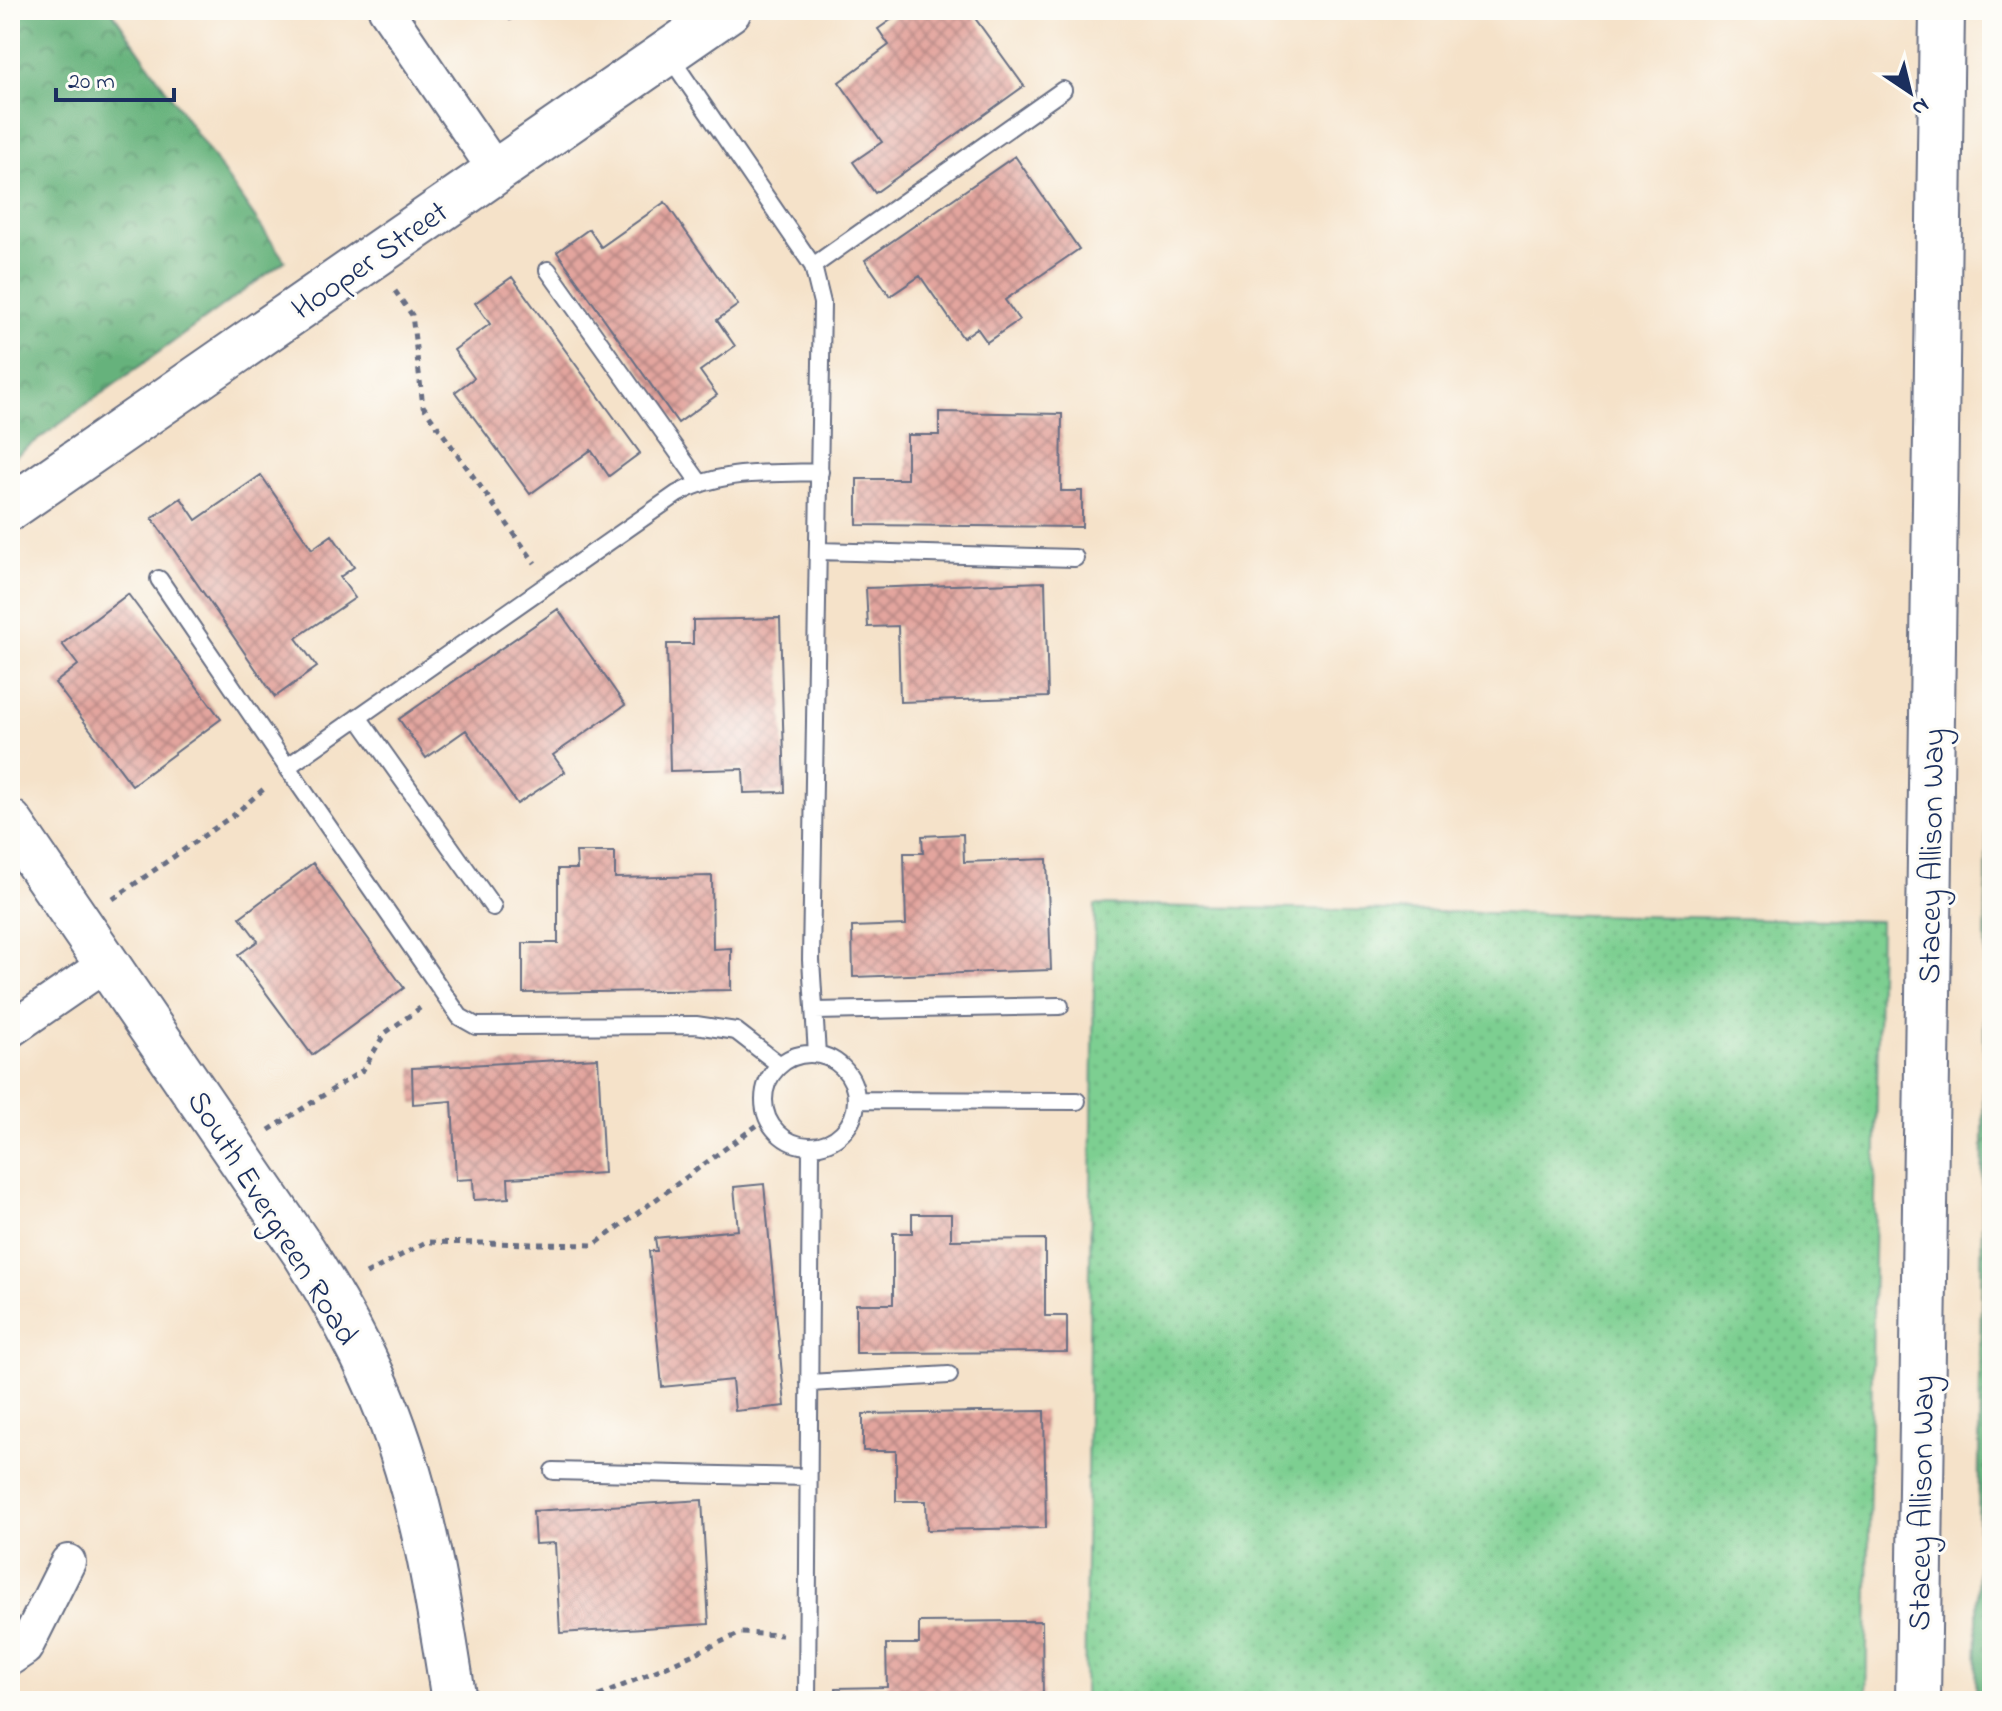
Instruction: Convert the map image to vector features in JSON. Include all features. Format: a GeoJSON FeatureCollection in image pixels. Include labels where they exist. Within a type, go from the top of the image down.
{"type":"FeatureCollection","features":[{"type":"Feature","properties":{"kind":"street"},"geometry":{"type":"LineString","coordinates":[[386,10],[496,171]]}},
{"type":"Feature","properties":{"kind":"street","name":"Hooper Street"},"geometry":{"type":"LineString","coordinates":[[10,508],[729,10]]}},
{"type":"Feature","properties":{"kind":"street","name":"Stacey Allison Way"},"geometry":{"type":"LineString","coordinates":[[1918,1701],[1942,10]]}},
{"type":"Feature","properties":{"kind":"street","name":"South Evergreen Road"},"geometry":{"type":"LineString","coordinates":[[10,822],[236,1151],[329,1294],[372,1375],[406,1464],[429,1552],[454,1701]]}},
{"type":"Feature","properties":{"kind":"street"},"geometry":{"type":"LineString","coordinates":[[10,1030],[107,963]]}},
{"type":"Feature","properties":{"kind":"street"},"geometry":{"type":"LineString","coordinates":[[10,1658],[25,1648],[68,1562]]}},
{"type":"Feature","properties":{"kind":"lane"},"geometry":{"type":"LineString","coordinates":[[668,53],[813,266],[822,303],[811,960],[817,1054]]}},
{"type":"Feature","properties":{"kind":"lane"},"geometry":{"type":"LineString","coordinates":[[813,266],[1063,90]]}},
{"type":"Feature","properties":{"kind":"lane"},"geometry":{"type":"LineString","coordinates":[[548,270],[699,482]]}},
{"type":"Feature","properties":{"kind":"lane"},"geometry":{"type":"LineString","coordinates":[[287,767],[699,482],[724,475],[820,472]]}},
{"type":"Feature","properties":{"kind":"lane"},"geometry":{"type":"LineString","coordinates":[[818,551],[1075,558]]}},
{"type":"Feature","properties":{"kind":"lane"},"geometry":{"type":"LineString","coordinates":[[159,579],[460,1017],[476,1026],[696,1025],[736,1031],[780,1065]]}},
{"type":"Feature","properties":{"kind":"lane"},"geometry":{"type":"LineString","coordinates":[[358,717],[493,907]]}},
{"type":"Feature","properties":{"kind":"lane"},"geometry":{"type":"LineString","coordinates":[[815,1011],[1060,1006]]}},
{"type":"Feature","properties":{"kind":"lane"},"geometry":{"type":"LineString","coordinates":[[817,1054],[838,1062],[853,1079],[858,1100],[852,1124],[834,1141],[811,1147],[792,1144],[777,1133],[767,1118],[765,1090],[780,1065],[798,1055],[817,1054]]}},
{"type":"Feature","properties":{"kind":"lane"},"geometry":{"type":"LineString","coordinates":[[858,1100],[1077,1101]]}},
{"type":"Feature","properties":{"kind":"lane"},"geometry":{"type":"LineString","coordinates":[[807,1701],[811,1147]]}},
{"type":"Feature","properties":{"kind":"lane"},"geometry":{"type":"LineString","coordinates":[[809,1383],[949,1375]]}},
{"type":"Feature","properties":{"kind":"lane"},"geometry":{"type":"LineString","coordinates":[[553,1471],[808,1477]]}},
{"type":"Feature","properties":{"kind":"path"},"geometry":{"type":"LineString","coordinates":[[372,257],[412,315],[423,406],[549,583]]}},
{"type":"Feature","properties":{"kind":"path"},"geometry":{"type":"LineString","coordinates":[[79,923],[235,814],[287,767]]}},
{"type":"Feature","properties":{"kind":"path"},"geometry":{"type":"LineString","coordinates":[[236,1151],[363,1070],[385,1033],[421,1008],[440,986]]}},
{"type":"Feature","properties":{"kind":"path"},"geometry":{"type":"LineString","coordinates":[[329,1294],[426,1242],[594,1245],[767,1118]]}},
{"type":"Feature","properties":{"kind":"path"},"geometry":{"type":"LineString","coordinates":[[588,1701],[741,1633],[807,1637]]}},
{"type":"Feature","properties":{"kind":"green space"},"geometry":{"type":"Polygon","coordinates":[[[10,10],[111,10],[285,261],[10,460],[10,10]]]}},
{"type":"Feature","properties":{"kind":"green space"},"geometry":{"type":"Polygon","coordinates":[[[1992,406],[1992,1701],[1976,1701],[1992,406]]]}},
{"type":"Feature","properties":{"kind":"green space"},"geometry":{"type":"Polygon","coordinates":[[[1095,905],[1880,921],[1866,1701],[1084,1701],[1095,905]]]}},
{"type":"Feature","properties":{"kind":"building"},"geometry":{"type":"Polygon","coordinates":[[[503,10],[524,10],[510,20],[503,10]]]}},
{"type":"Feature","properties":{"kind":"building"},"geometry":{"type":"Polygon","coordinates":[[[905,10],[969,10],[1024,86],[875,193],[853,162],[882,142],[839,82],[889,45],[878,29],[905,10]]]}},
{"type":"Feature","properties":{"kind":"building"},"geometry":{"type":"Polygon","coordinates":[[[1015,156],[1079,249],[1005,300],[1019,320],[987,342],[977,328],[963,338],[920,276],[890,296],[865,260],[1015,156]]]}},
{"type":"Feature","properties":{"kind":"building"},"geometry":{"type":"Polygon","coordinates":[[[665,202],[738,305],[717,320],[735,346],[700,371],[717,395],[678,423],[557,252],[589,229],[601,247],[665,202]]]}},
{"type":"Feature","properties":{"kind":"building"},"geometry":{"type":"Polygon","coordinates":[[[512,277],[640,453],[609,476],[591,450],[530,494],[455,392],[474,378],[454,350],[490,324],[475,303],[512,277]]]}},
{"type":"Feature","properties":{"kind":"building"},"geometry":{"type":"Polygon","coordinates":[[[939,412],[1062,414],[1061,491],[1082,491],[1082,527],[857,525],[857,479],[907,479],[907,435],[939,435],[939,412]]]}},
{"type":"Feature","properties":{"kind":"building"},"geometry":{"type":"Polygon","coordinates":[[[261,475],[312,549],[332,535],[354,567],[340,577],[355,598],[296,638],[317,667],[275,697],[152,518],[181,498],[196,520],[261,475]]]}},
{"type":"Feature","properties":{"kind":"building"},"geometry":{"type":"Polygon","coordinates":[[[1045,582],[1048,697],[900,702],[898,626],[868,627],[866,588],[1045,582]]]}},
{"type":"Feature","properties":{"kind":"building"},"geometry":{"type":"Polygon","coordinates":[[[128,594],[221,719],[132,785],[55,683],[78,665],[62,644],[128,594]]]}},
{"type":"Feature","properties":{"kind":"building"},"geometry":{"type":"Polygon","coordinates":[[[558,609],[625,705],[553,755],[565,772],[517,804],[466,730],[426,758],[399,719],[558,609]]]}},
{"type":"Feature","properties":{"kind":"building"},"geometry":{"type":"Polygon","coordinates":[[[780,618],[785,792],[744,793],[743,769],[670,771],[667,644],[693,644],[693,620],[780,618]]]}},
{"type":"Feature","properties":{"kind":"building"},"geometry":{"type":"Polygon","coordinates":[[[963,834],[964,862],[1047,859],[1051,970],[853,977],[852,927],[906,925],[904,853],[923,853],[922,836],[963,834]]]}},
{"type":"Feature","properties":{"kind":"building"},"geometry":{"type":"Polygon","coordinates":[[[576,852],[615,852],[615,878],[712,876],[713,949],[731,948],[731,990],[523,993],[523,943],[558,943],[558,869],[577,869],[576,852]]]}},
{"type":"Feature","properties":{"kind":"building"},"geometry":{"type":"Polygon","coordinates":[[[313,863],[404,988],[312,1055],[238,955],[258,941],[240,917],[313,863]]]}},
{"type":"Feature","properties":{"kind":"building"},"geometry":{"type":"Polygon","coordinates":[[[598,1058],[604,1173],[508,1178],[509,1198],[474,1200],[473,1179],[456,1180],[452,1101],[413,1104],[412,1068],[598,1058]]]}},
{"type":"Feature","properties":{"kind":"building"},"geometry":{"type":"Polygon","coordinates":[[[764,1184],[785,1406],[735,1411],[732,1380],[662,1387],[649,1251],[657,1251],[655,1238],[738,1230],[734,1187],[764,1184]]]}},
{"type":"Feature","properties":{"kind":"building"},"geometry":{"type":"Polygon","coordinates":[[[912,1214],[951,1214],[951,1240],[1045,1239],[1045,1316],[1067,1316],[1067,1352],[856,1353],[856,1304],[893,1304],[893,1233],[912,1233],[912,1214]]]}},
{"type":"Feature","properties":{"kind":"building"},"geometry":{"type":"Polygon","coordinates":[[[1044,1411],[1046,1528],[927,1530],[926,1501],[896,1501],[896,1451],[863,1451],[863,1414],[1044,1411]]]}},
{"type":"Feature","properties":{"kind":"building"},"geometry":{"type":"Polygon","coordinates":[[[702,1500],[709,1624],[560,1633],[555,1543],[535,1544],[533,1511],[702,1500]]]}},
{"type":"Feature","properties":{"kind":"building"},"geometry":{"type":"Polygon","coordinates":[[[1042,1621],[1043,1701],[836,1701],[836,1688],[887,1687],[886,1644],[919,1644],[919,1622],[1042,1621]]]}}]}
